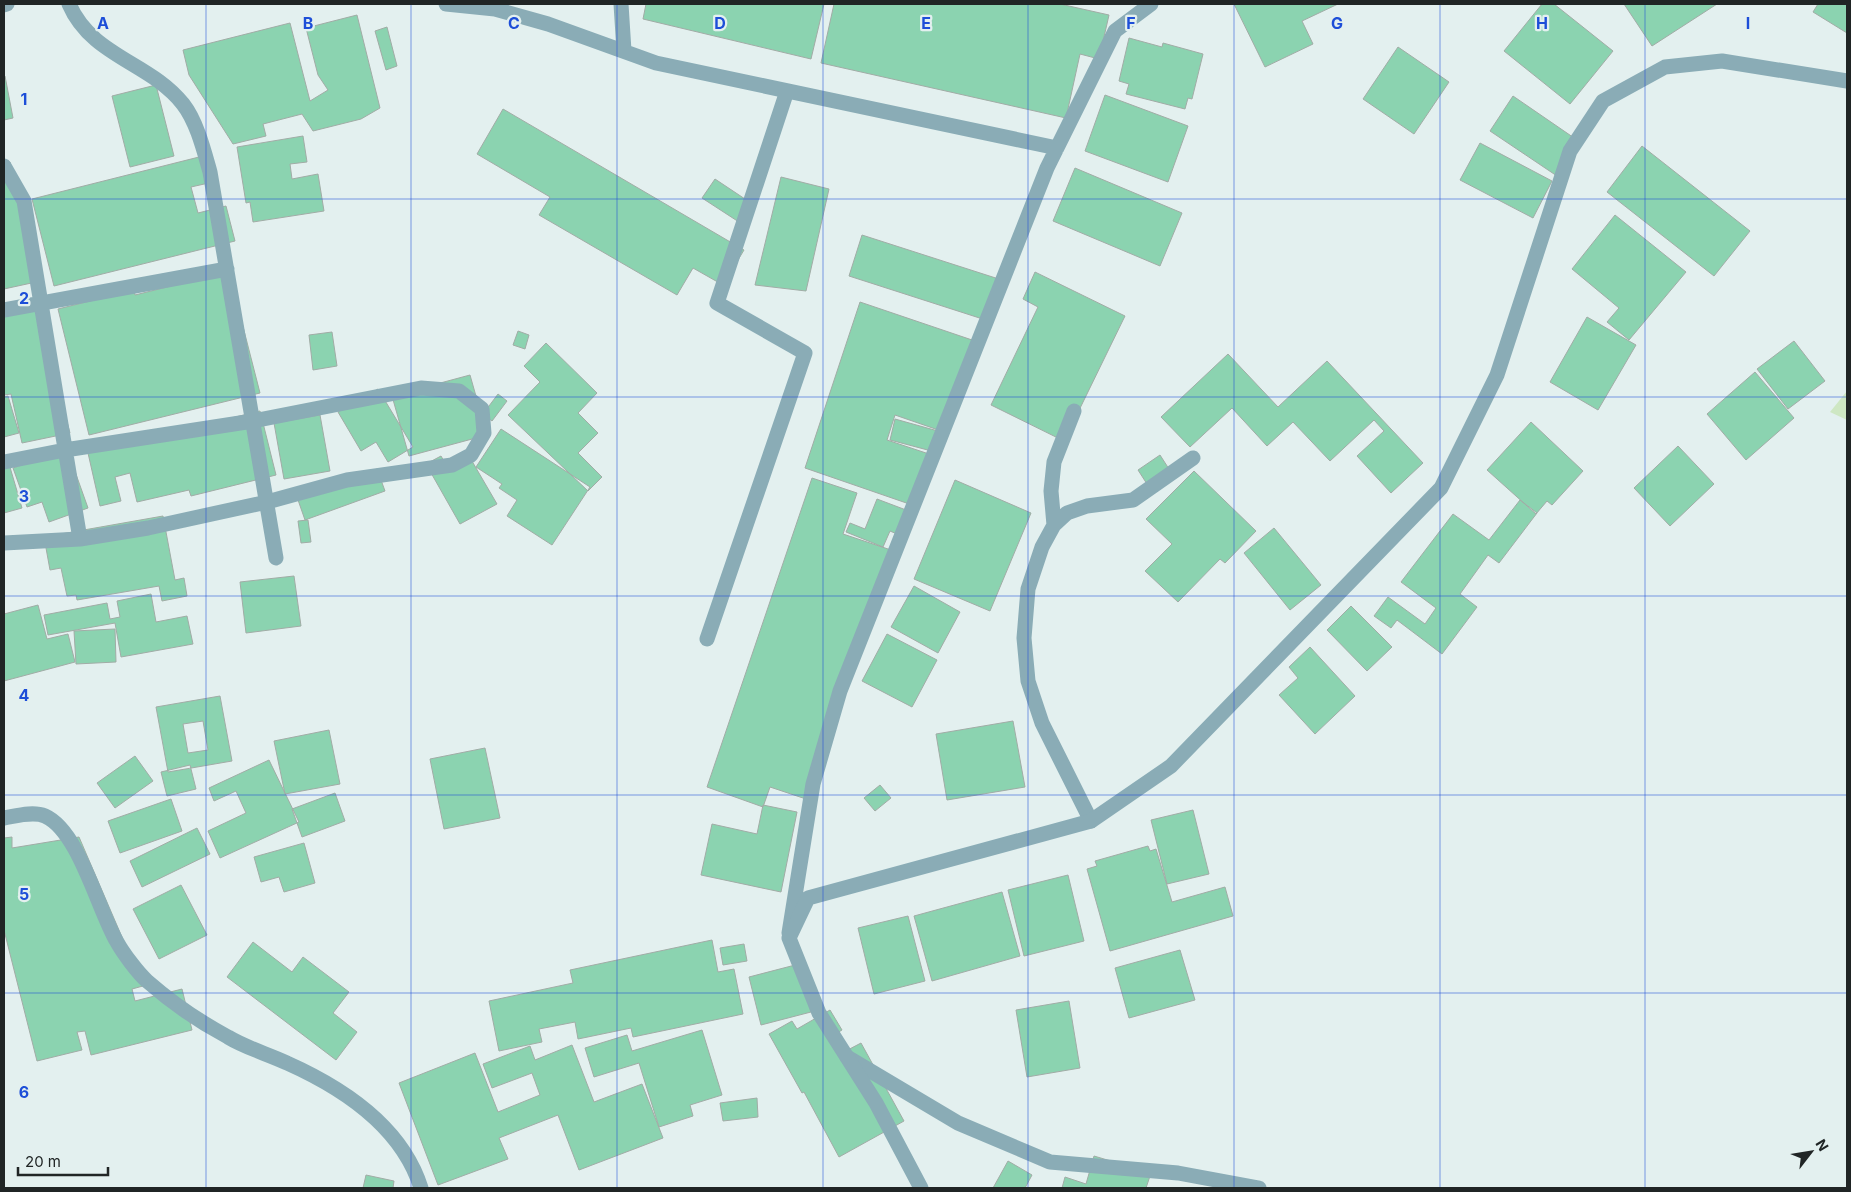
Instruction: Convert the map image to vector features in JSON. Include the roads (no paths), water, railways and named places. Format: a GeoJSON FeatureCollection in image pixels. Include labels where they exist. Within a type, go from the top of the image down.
{"type":"FeatureCollection","features":[{"type":"Feature","properties":{"kind":"street"},"geometry":{"type":"LineString","coordinates":[[68,4],[80,24],[103,47],[160,82],[184,105],[200,136],[210,172],[276,558]]}},
{"type":"Feature","properties":{"kind":"street"},"geometry":{"type":"LineString","coordinates":[[446,4],[472,5],[495,9],[548,24],[656,63],[1056,148]]}},
{"type":"Feature","properties":{"kind":"street"},"geometry":{"type":"LineString","coordinates":[[621,4],[624,52]]}},
{"type":"Feature","properties":{"kind":"street"},"geometry":{"type":"LineString","coordinates":[[921,1188],[876,1103],[819,1013],[789,938],[812,784],[840,691],[1047,168],[1116,30],[1151,4]]}},
{"type":"Feature","properties":{"kind":"street"},"geometry":{"type":"LineString","coordinates":[[789,938],[808,898],[1092,821],[1171,766],[1441,488],[1497,375],[1570,151],[1603,101],[1665,68],[1722,61],[1847,80]]}},
{"type":"Feature","properties":{"kind":"street"},"geometry":{"type":"LineString","coordinates":[[707,639],[805,353],[717,303],[787,91]]}},
{"type":"Feature","properties":{"kind":"street"},"geometry":{"type":"LineString","coordinates":[[4,166],[24,200],[80,539]]}},
{"type":"Feature","properties":{"kind":"street"},"geometry":{"type":"LineString","coordinates":[[4,310],[227,269]]}},
{"type":"Feature","properties":{"kind":"street"},"geometry":{"type":"LineString","coordinates":[[4,462],[65,450],[253,421],[421,388],[459,391],[482,409],[484,433],[471,455],[452,465],[347,480],[266,502],[148,528],[80,539],[4,543]]}},
{"type":"Feature","properties":{"kind":"street"},"geometry":{"type":"LineString","coordinates":[[1054,525],[1051,491],[1054,462],[1074,411]]}},
{"type":"Feature","properties":{"kind":"street"},"geometry":{"type":"LineString","coordinates":[[1092,821],[1042,723],[1028,681],[1024,638],[1028,589],[1042,547],[1054,525],[1067,513],[1087,506],[1133,500],[1193,458]]}},
{"type":"Feature","properties":{"kind":"street"},"geometry":{"type":"LineString","coordinates":[[4,818],[28,814],[44,815],[62,827],[76,850],[117,943],[146,980],[184,1009],[228,1038],[288,1064],[340,1090],[371,1114],[399,1143],[415,1169],[421,1188]]}},
{"type":"Feature","properties":{"kind":"street"},"geometry":{"type":"LineString","coordinates":[[847,1057],[958,1123],[1050,1162],[1178,1173],[1259,1188]]}}]}
